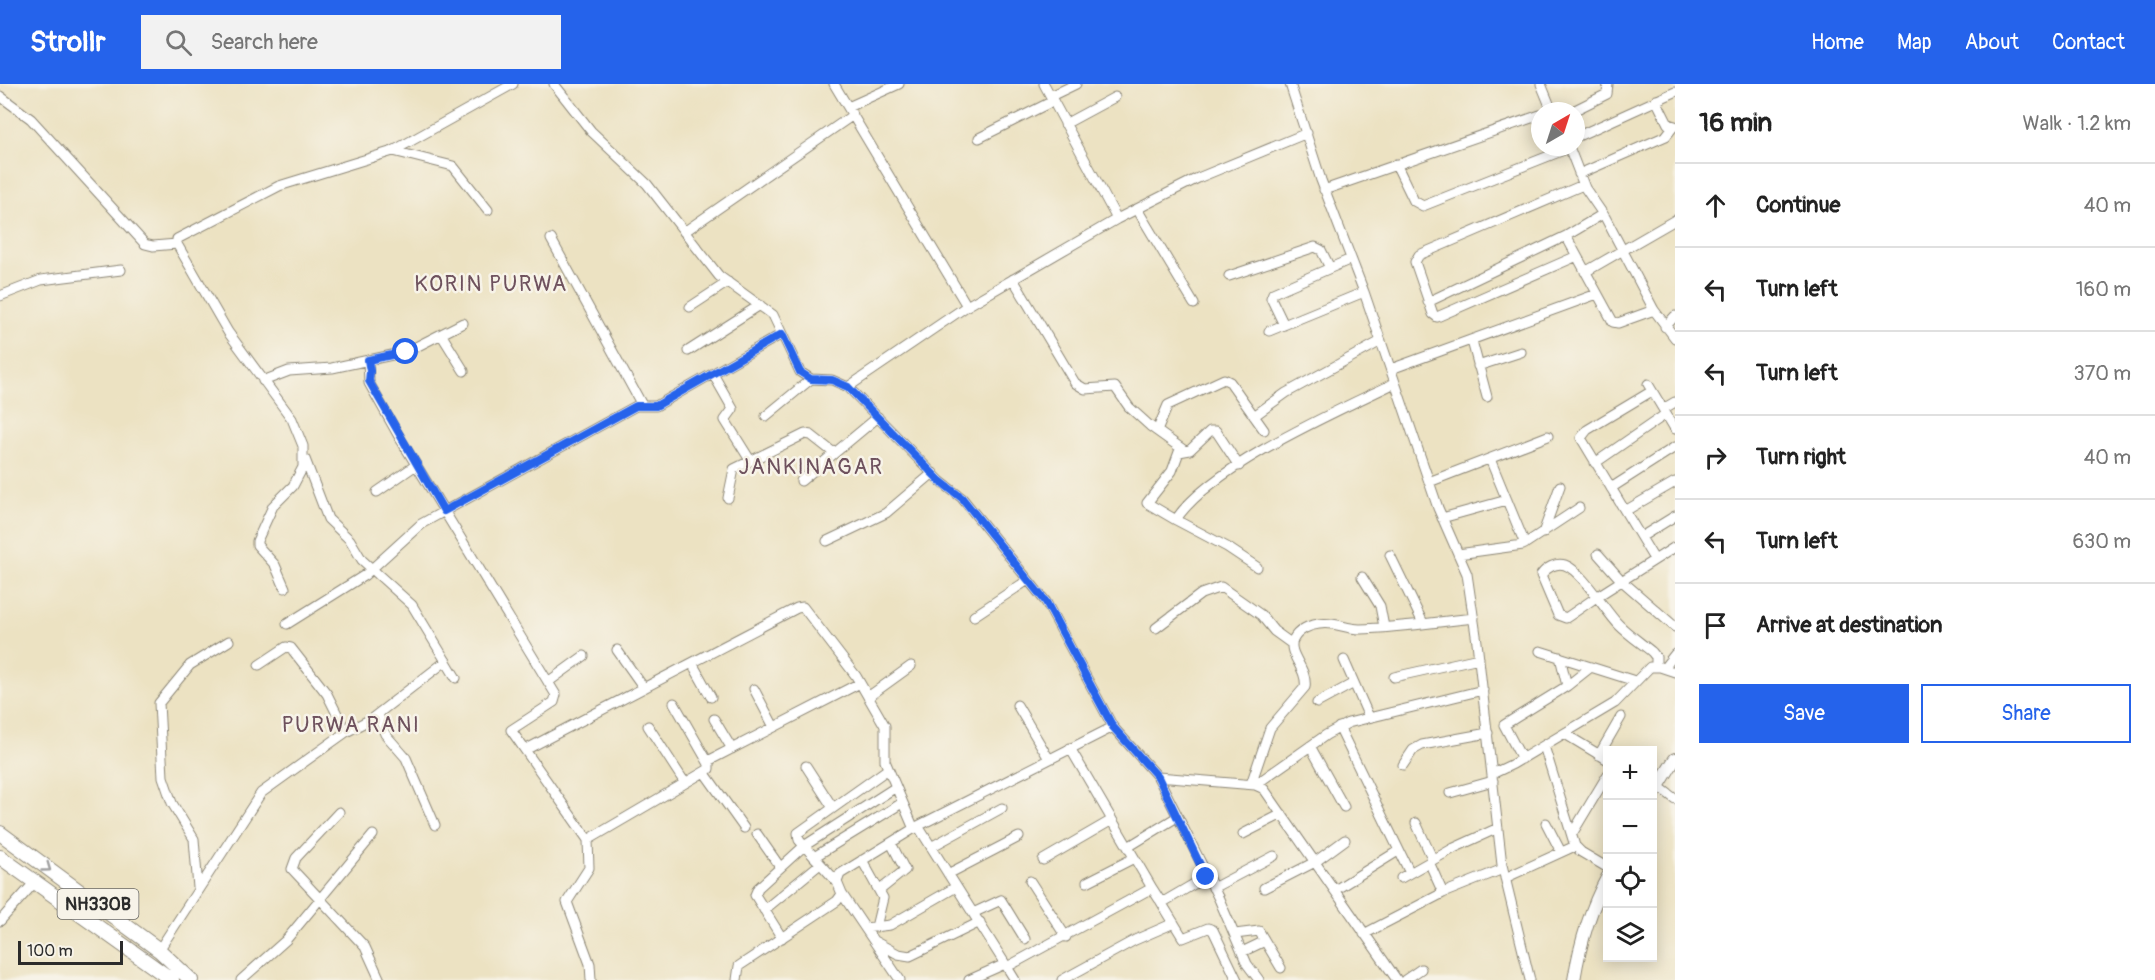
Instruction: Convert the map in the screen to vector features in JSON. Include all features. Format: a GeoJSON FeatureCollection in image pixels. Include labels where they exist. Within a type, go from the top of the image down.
{"type":"FeatureCollection","features":[{"type":"Feature","properties":{"kind":"highway","name":"NH330B"},"geometry":{"type":"LineString","coordinates":[[0,833],[159,950],[191,980]]}},
{"type":"Feature","properties":{"kind":"highway","name":"NH330B"},"geometry":{"type":"LineString","coordinates":[[0,857],[172,980]]}},
{"type":"Feature","properties":{"kind":"main road"},"geometry":{"type":"LineString","coordinates":[[1657,786],[1675,759]]}},
{"type":"Feature","properties":{"kind":"main road"},"geometry":{"type":"LineString","coordinates":[[1574,980],[1580,947],[1597,896],[1603,885]]}},
{"type":"Feature","properties":{"kind":"street"},"geometry":{"type":"LineString","coordinates":[[175,244],[181,236],[279,186],[393,151],[513,84]]}},
{"type":"Feature","properties":{"kind":"street"},"geometry":{"type":"LineString","coordinates":[[834,84],[967,306]]}},
{"type":"Feature","properties":{"kind":"street"},"geometry":{"type":"LineString","coordinates":[[684,232],[850,111],[899,84]]}},
{"type":"Feature","properties":{"kind":"street"},"geometry":{"type":"LineString","coordinates":[[1044,84],[1117,219]]}},
{"type":"Feature","properties":{"kind":"street"},"geometry":{"type":"LineString","coordinates":[[979,138],[1076,84]]}},
{"type":"Feature","properties":{"kind":"street"},"geometry":{"type":"LineString","coordinates":[[1290,84],[1324,190],[1364,292],[1442,518],[1469,583],[1504,873],[1529,980]]}},
{"type":"Feature","properties":{"kind":"street"},"geometry":{"type":"LineString","coordinates":[[1541,84],[1548,102]]}},
{"type":"Feature","properties":{"kind":"street"},"geometry":{"type":"LineString","coordinates":[[1585,105],[1607,94],[1608,84]]}},
{"type":"Feature","properties":{"kind":"street"},"geometry":{"type":"LineString","coordinates":[[557,85],[591,130],[647,184],[684,232],[728,282],[773,315],[800,372],[811,379],[832,380],[848,387],[933,473],[962,498],[1053,611],[1113,727],[1158,777],[1250,969],[1259,980]]}},
{"type":"Feature","properties":{"kind":"street"},"geometry":{"type":"LineString","coordinates":[[1585,133],[1675,92]]}},
{"type":"Feature","properties":{"kind":"street"},"geometry":{"type":"LineString","coordinates":[[0,96],[32,119],[145,244],[160,246],[175,244]]}},
{"type":"Feature","properties":{"kind":"street"},"geometry":{"type":"LineString","coordinates":[[1065,124],[1115,97]]}},
{"type":"Feature","properties":{"kind":"street"},"geometry":{"type":"LineString","coordinates":[[1579,174],[1666,136],[1674,126],[1668,124],[1656,100]]}},
{"type":"Feature","properties":{"kind":"street"},"geometry":{"type":"LineString","coordinates":[[1324,190],[1531,118]]}},
{"type":"Feature","properties":{"kind":"street"},"geometry":{"type":"LineString","coordinates":[[848,387],[967,306],[1117,219],[1202,176],[1307,133]]}},
{"type":"Feature","properties":{"kind":"street"},"geometry":{"type":"LineString","coordinates":[[393,151],[453,166],[488,210]]}},
{"type":"Feature","properties":{"kind":"street"},"geometry":{"type":"LineString","coordinates":[[1396,164],[1414,201],[1423,206],[1547,156]]}},
{"type":"Feature","properties":{"kind":"street"},"geometry":{"type":"LineString","coordinates":[[1572,156],[1583,185],[1604,214],[1654,310],[1675,338]]}},
{"type":"Feature","properties":{"kind":"street"},"geometry":{"type":"LineString","coordinates":[[1577,256],[1437,317],[1433,315],[1415,262],[1419,255],[1583,185]]}},
{"type":"Feature","properties":{"kind":"street"},"geometry":{"type":"LineString","coordinates":[[1137,209],[1194,304]]}},
{"type":"Feature","properties":{"kind":"street"},"geometry":{"type":"LineString","coordinates":[[1428,302],[1566,236],[1604,214]]}},
{"type":"Feature","properties":{"kind":"street"},"geometry":{"type":"LineString","coordinates":[[1585,272],[1675,220]]}},
{"type":"Feature","properties":{"kind":"street"},"geometry":{"type":"LineString","coordinates":[[1566,236],[1615,323],[1654,310]]}},
{"type":"Feature","properties":{"kind":"street"},"geometry":{"type":"LineString","coordinates":[[550,239],[642,405]]}},
{"type":"Feature","properties":{"kind":"street"},"geometry":{"type":"LineString","coordinates":[[175,244],[228,332],[292,419],[303,446],[303,467],[293,486],[273,506],[257,541],[257,545],[275,565],[285,588]]}},
{"type":"Feature","properties":{"kind":"street"},"geometry":{"type":"LineString","coordinates":[[1229,276],[1315,247],[1321,250],[1330,268]]}},
{"type":"Feature","properties":{"kind":"street"},"geometry":{"type":"LineString","coordinates":[[1284,325],[1271,298],[1273,293],[1351,259]]}},
{"type":"Feature","properties":{"kind":"street"},"geometry":{"type":"LineString","coordinates":[[0,296],[41,280],[121,270]]}},
{"type":"Feature","properties":{"kind":"street"},"geometry":{"type":"LineString","coordinates":[[1013,279],[1075,383],[1085,389],[1115,387],[1129,407],[1185,451]]}},
{"type":"Feature","properties":{"kind":"street"},"geometry":{"type":"LineString","coordinates":[[690,307],[728,282]]}},
{"type":"Feature","properties":{"kind":"street"},"geometry":{"type":"LineString","coordinates":[[1269,331],[1364,292]]}},
{"type":"Feature","properties":{"kind":"street"},"geometry":{"type":"LineString","coordinates":[[1391,369],[1597,294]]}},
{"type":"Feature","properties":{"kind":"street"},"geometry":{"type":"LineString","coordinates":[[688,351],[760,305]]}},
{"type":"Feature","properties":{"kind":"street"},"geometry":{"type":"LineString","coordinates":[[1665,327],[1675,316]]}},
{"type":"Feature","properties":{"kind":"street"},"geometry":{"type":"LineString","coordinates":[[263,381],[289,371],[332,368],[406,352],[463,323]]}},
{"type":"Feature","properties":{"kind":"street"},"geometry":{"type":"LineString","coordinates":[[441,334],[464,371]]}},
{"type":"Feature","properties":{"kind":"street"},"geometry":{"type":"LineString","coordinates":[[287,624],[372,570],[411,530],[566,442],[642,405],[656,406],[782,334]]}},
{"type":"Feature","properties":{"kind":"street"},"geometry":{"type":"LineString","coordinates":[[1254,416],[1286,393],[1381,340]]}},
{"type":"Feature","properties":{"kind":"street"},"geometry":{"type":"LineString","coordinates":[[1472,340],[1487,397]]}},
{"type":"Feature","properties":{"kind":"street"},"geometry":{"type":"LineString","coordinates":[[1478,366],[1521,352]]}},
{"type":"Feature","properties":{"kind":"street"},"geometry":{"type":"LineString","coordinates":[[368,360],[369,383],[416,465],[556,695],[554,702],[511,730],[588,840],[590,868],[567,902],[590,964],[591,980]]}},
{"type":"Feature","properties":{"kind":"street"},"geometry":{"type":"LineString","coordinates":[[713,374],[733,409],[725,420],[750,460]]}},
{"type":"Feature","properties":{"kind":"street"},"geometry":{"type":"LineString","coordinates":[[765,416],[811,379]]}},
{"type":"Feature","properties":{"kind":"street"},"geometry":{"type":"LineString","coordinates":[[1157,431],[1166,407],[1224,379],[1230,382],[1264,430]]}},
{"type":"Feature","properties":{"kind":"street"},"geometry":{"type":"LineString","coordinates":[[1176,520],[1204,490],[1239,466],[1334,412],[1395,383]]}},
{"type":"Feature","properties":{"kind":"street"},"geometry":{"type":"LineString","coordinates":[[1654,559],[1581,438],[1582,433],[1650,388],[1675,429]]}},
{"type":"Feature","properties":{"kind":"street"},"geometry":{"type":"LineString","coordinates":[[1595,463],[1675,402]]}},
{"type":"Feature","properties":{"kind":"street"},"geometry":{"type":"LineString","coordinates":[[801,481],[878,417]]}},
{"type":"Feature","properties":{"kind":"street"},"geometry":{"type":"LineString","coordinates":[[1239,466],[1216,431],[1210,431],[1192,448],[1178,454],[1172,471],[1147,503],[1227,547],[1257,567]]}},
{"type":"Feature","properties":{"kind":"street"},"geometry":{"type":"LineString","coordinates":[[728,498],[734,468],[805,434],[811,435],[834,453]]}},
{"type":"Feature","properties":{"kind":"street"},"geometry":{"type":"LineString","coordinates":[[1429,482],[1548,436]]}},
{"type":"Feature","properties":{"kind":"street"},"geometry":{"type":"LineString","coordinates":[[1611,488],[1675,447]]}},
{"type":"Feature","properties":{"kind":"street"},"geometry":{"type":"LineString","coordinates":[[304,457],[325,514],[350,540],[360,558],[412,605],[456,678]]}},
{"type":"Feature","properties":{"kind":"street"},"geometry":{"type":"LineString","coordinates":[[1490,459],[1525,544]]}},
{"type":"Feature","properties":{"kind":"street"},"geometry":{"type":"LineString","coordinates":[[376,492],[416,465]]}},
{"type":"Feature","properties":{"kind":"street"},"geometry":{"type":"LineString","coordinates":[[827,541],[886,513],[933,473]]}},
{"type":"Feature","properties":{"kind":"street"},"geometry":{"type":"LineString","coordinates":[[1625,511],[1675,482]]}},
{"type":"Feature","properties":{"kind":"street"},"geometry":{"type":"LineString","coordinates":[[1543,533],[1560,486]]}},
{"type":"Feature","properties":{"kind":"street"},"geometry":{"type":"LineString","coordinates":[[1442,518],[1507,500]]}},
{"type":"Feature","properties":{"kind":"street"},"geometry":{"type":"LineString","coordinates":[[1458,554],[1525,544],[1579,508]]}},
{"type":"Feature","properties":{"kind":"street"},"geometry":{"type":"LineString","coordinates":[[1641,537],[1675,516]]}},
{"type":"Feature","properties":{"kind":"street"},"geometry":{"type":"LineString","coordinates":[[1675,547],[1621,580],[1596,597],[1566,618],[1558,615],[1541,575],[1550,567],[1566,566],[1573,570],[1596,597],[1620,626],[1652,652],[1660,667],[1675,672]]}},
{"type":"Feature","properties":{"kind":"street"},"geometry":{"type":"LineString","coordinates":[[1598,554],[1621,580],[1675,627]]}},
{"type":"Feature","properties":{"kind":"street"},"geometry":{"type":"LineString","coordinates":[[1390,555],[1423,623]]}},
{"type":"Feature","properties":{"kind":"street"},"geometry":{"type":"LineString","coordinates":[[1362,577],[1380,606],[1384,627]]}},
{"type":"Feature","properties":{"kind":"street"},"geometry":{"type":"LineString","coordinates":[[974,616],[1028,580]]}},
{"type":"Feature","properties":{"kind":"street"},"geometry":{"type":"LineString","coordinates":[[1156,628],[1201,594],[1221,587],[1261,615],[1274,631],[1292,644]]}},
{"type":"Feature","properties":{"kind":"street"},"geometry":{"type":"LineString","coordinates":[[525,750],[800,607],[807,609],[860,683],[887,731],[884,754],[888,769],[902,803],[916,828],[980,922],[1015,980]]}},
{"type":"Feature","properties":{"kind":"street"},"geometry":{"type":"LineString","coordinates":[[1253,784],[1270,728],[1305,687],[1304,671],[1292,649],[1292,644],[1299,632],[1316,624],[1334,623],[1358,629],[1474,618]]}},
{"type":"Feature","properties":{"kind":"street"},"geometry":{"type":"LineString","coordinates":[[198,888],[194,839],[172,803],[163,777],[159,703],[190,665],[229,640]]}},
{"type":"Feature","properties":{"kind":"street"},"geometry":{"type":"LineString","coordinates":[[259,665],[286,647],[291,648],[327,694],[346,732]]}},
{"type":"Feature","properties":{"kind":"street"},"geometry":{"type":"LineString","coordinates":[[617,650],[644,688]]}},
{"type":"Feature","properties":{"kind":"street"},"geometry":{"type":"LineString","coordinates":[[1540,651],[1635,681]]}},
{"type":"Feature","properties":{"kind":"street"},"geometry":{"type":"LineString","coordinates":[[1450,793],[1493,777],[1565,734],[1615,703],[1642,672],[1660,667],[1675,654]]}},
{"type":"Feature","properties":{"kind":"street"},"geometry":{"type":"LineString","coordinates":[[548,682],[584,656]]}},
{"type":"Feature","properties":{"kind":"street"},"geometry":{"type":"LineString","coordinates":[[1560,657],[1567,686]]}},
{"type":"Feature","properties":{"kind":"street"},"geometry":{"type":"LineString","coordinates":[[1394,677],[1479,658]]}},
{"type":"Feature","properties":{"kind":"street"},"geometry":{"type":"LineString","coordinates":[[1344,660],[1369,717]]}},
{"type":"Feature","properties":{"kind":"street"},"geometry":{"type":"LineString","coordinates":[[159,950],[261,793],[346,732],[378,714],[446,661]]}},
{"type":"Feature","properties":{"kind":"street"},"geometry":{"type":"LineString","coordinates":[[692,663],[711,697]]}},
{"type":"Feature","properties":{"kind":"street"},"geometry":{"type":"LineString","coordinates":[[868,697],[911,666]]}},
{"type":"Feature","properties":{"kind":"street"},"geometry":{"type":"LineString","coordinates":[[1522,759],[1504,725],[1567,686],[1591,667]]}},
{"type":"Feature","properties":{"kind":"street"},"geometry":{"type":"LineString","coordinates":[[708,761],[860,683]]}},
{"type":"Feature","properties":{"kind":"street"},"geometry":{"type":"LineString","coordinates":[[1317,703],[1354,683]]}},
{"type":"Feature","properties":{"kind":"street"},"geometry":{"type":"LineString","coordinates":[[754,689],[774,727]]}},
{"type":"Feature","properties":{"kind":"street"},"geometry":{"type":"LineString","coordinates":[[1253,784],[1339,727],[1369,717],[1483,690]]}},
{"type":"Feature","properties":{"kind":"street"},"geometry":{"type":"LineString","coordinates":[[588,840],[704,772],[710,766],[674,703]]}},
{"type":"Feature","properties":{"kind":"street"},"geometry":{"type":"LineString","coordinates":[[1017,705],[1048,759]]}},
{"type":"Feature","properties":{"kind":"street"},"geometry":{"type":"LineString","coordinates":[[378,714],[385,734],[406,758],[435,825]]}},
{"type":"Feature","properties":{"kind":"street"},"geometry":{"type":"LineString","coordinates":[[1609,746],[1621,717]]}},
{"type":"Feature","properties":{"kind":"street"},"geometry":{"type":"LineString","coordinates":[[714,719],[732,749]]}},
{"type":"Feature","properties":{"kind":"street"},"geometry":{"type":"LineString","coordinates":[[648,726],[685,783]]}},
{"type":"Feature","properties":{"kind":"street"},"geometry":{"type":"LineString","coordinates":[[837,882],[840,874],[916,828],[1113,727]]}},
{"type":"Feature","properties":{"kind":"street"},"geometry":{"type":"LineString","coordinates":[[1339,727],[1398,851],[1405,875],[1498,828]]}},
{"type":"Feature","properties":{"kind":"street"},"geometry":{"type":"LineString","coordinates":[[1403,765],[1413,750],[1422,745],[1488,733]]}},
{"type":"Feature","properties":{"kind":"street"},"geometry":{"type":"LineString","coordinates":[[1565,734],[1603,757]]}},
{"type":"Feature","properties":{"kind":"street"},"geometry":{"type":"LineString","coordinates":[[1310,746],[1344,807]]}},
{"type":"Feature","properties":{"kind":"street"},"geometry":{"type":"LineString","coordinates":[[1544,746],[1575,846],[1603,865]]}},
{"type":"Feature","properties":{"kind":"street"},"geometry":{"type":"LineString","coordinates":[[1070,748],[1174,923],[1186,938],[1208,928],[1213,930],[1237,980]]}},
{"type":"Feature","properties":{"kind":"street"},"geometry":{"type":"LineString","coordinates":[[806,766],[833,808]]}},
{"type":"Feature","properties":{"kind":"street"},"geometry":{"type":"LineString","coordinates":[[888,769],[798,833],[804,846],[837,882],[842,894],[900,980]]}},
{"type":"Feature","properties":{"kind":"street"},"geometry":{"type":"LineString","coordinates":[[704,772],[744,828]]}},
{"type":"Feature","properties":{"kind":"street"},"geometry":{"type":"LineString","coordinates":[[1158,777],[1253,784],[1264,789],[1397,980]]}},
{"type":"Feature","properties":{"kind":"street"},"geometry":{"type":"LineString","coordinates":[[1572,834],[1603,782]]}},
{"type":"Feature","properties":{"kind":"street"},"geometry":{"type":"LineString","coordinates":[[782,938],[755,893],[804,846],[896,787]]}},
{"type":"Feature","properties":{"kind":"street"},"geometry":{"type":"LineString","coordinates":[[1657,792],[1675,799]]}},
{"type":"Feature","properties":{"kind":"street"},"geometry":{"type":"LineString","coordinates":[[764,909],[817,860],[902,803]]}},
{"type":"Feature","properties":{"kind":"street"},"geometry":{"type":"LineString","coordinates":[[931,848],[1002,808]]}},
{"type":"Feature","properties":{"kind":"street"},"geometry":{"type":"LineString","coordinates":[[339,812],[292,865],[294,872],[364,947],[380,980]]}},
{"type":"Feature","properties":{"kind":"street"},"geometry":{"type":"LineString","coordinates":[[1243,834],[1282,814]]}},
{"type":"Feature","properties":{"kind":"street"},"geometry":{"type":"LineString","coordinates":[[1128,847],[1178,817]]}},
{"type":"Feature","properties":{"kind":"street"},"geometry":{"type":"LineString","coordinates":[[1042,860],[1112,820]]}},
{"type":"Feature","properties":{"kind":"street"},"geometry":{"type":"LineString","coordinates":[[1416,823],[1443,893]]}},
{"type":"Feature","properties":{"kind":"street"},"geometry":{"type":"LineString","coordinates":[[1546,824],[1561,852]]}},
{"type":"Feature","properties":{"kind":"street"},"geometry":{"type":"LineString","coordinates":[[757,834],[780,867]]}},
{"type":"Feature","properties":{"kind":"street"},"geometry":{"type":"LineString","coordinates":[[241,980],[286,940],[373,835]]}},
{"type":"Feature","properties":{"kind":"street"},"geometry":{"type":"LineString","coordinates":[[948,874],[1019,837]]}},
{"type":"Feature","properties":{"kind":"street"},"geometry":{"type":"LineString","coordinates":[[1264,888],[1315,862],[1345,840]]}},
{"type":"Feature","properties":{"kind":"street"},"geometry":{"type":"LineString","coordinates":[[880,891],[905,870],[891,843]]}},
{"type":"Feature","properties":{"kind":"street"},"geometry":{"type":"LineString","coordinates":[[1364,934],[1443,893],[1575,846]]}},
{"type":"Feature","properties":{"kind":"street"},"geometry":{"type":"LineString","coordinates":[[1335,890],[1398,851]]}},
{"type":"Feature","properties":{"kind":"street"},"geometry":{"type":"LineString","coordinates":[[1213,888],[1274,856]]}},
{"type":"Feature","properties":{"kind":"street"},"geometry":{"type":"LineString","coordinates":[[1087,882],[1134,858]]}},
{"type":"Feature","properties":{"kind":"street"},"geometry":{"type":"LineString","coordinates":[[862,860],[880,891],[883,902],[876,927]]}},
{"type":"Feature","properties":{"kind":"street"},"geometry":{"type":"LineString","coordinates":[[1161,902],[1206,877]]}},
{"type":"Feature","properties":{"kind":"street"},"geometry":{"type":"LineString","coordinates":[[1030,881],[1066,937]]}},
{"type":"Feature","properties":{"kind":"street"},"geometry":{"type":"LineString","coordinates":[[0,921],[34,883]]}},
{"type":"Feature","properties":{"kind":"street"},"geometry":{"type":"LineString","coordinates":[[865,928],[890,925],[956,887]]}},
{"type":"Feature","properties":{"kind":"street"},"geometry":{"type":"LineString","coordinates":[[969,980],[984,977],[1066,937],[1152,888]]}},
{"type":"Feature","properties":{"kind":"street"},"geometry":{"type":"LineString","coordinates":[[737,980],[739,966],[837,901],[842,894]]}},
{"type":"Feature","properties":{"kind":"street"},"geometry":{"type":"LineString","coordinates":[[973,913],[1001,900],[1025,939]]}},
{"type":"Feature","properties":{"kind":"street"},"geometry":{"type":"LineString","coordinates":[[874,941],[898,954],[910,956],[980,922]]}},
{"type":"Feature","properties":{"kind":"street"},"geometry":{"type":"LineString","coordinates":[[1062,980],[1135,940],[1174,923]]}},
{"type":"Feature","properties":{"kind":"street"},"geometry":{"type":"LineString","coordinates":[[1235,934],[1257,930],[1281,968]]}},
{"type":"Feature","properties":{"kind":"street"},"geometry":{"type":"LineString","coordinates":[[1242,952],[1265,941]]}},
{"type":"Feature","properties":{"kind":"street"},"geometry":{"type":"LineString","coordinates":[[1405,980],[1421,969]]}},
{"type":"Feature","properties":{"kind":"district","name":"KORIN PURWA"},"geometry":{"type":"Point","coordinates":[491,283]}},
{"type":"Feature","properties":{"kind":"district","name":"JANKINAGAR"},"geometry":{"type":"Point","coordinates":[811,466]}},
{"type":"Feature","properties":{"kind":"district","name":"PURWA RANI"},"geometry":{"type":"Point","coordinates":[351,724]}},
{"type":"Feature","properties":{"kind":"route"},"geometry":{"type":"LineString","coordinates":[[406,352],[368,360],[369,383],[444,511],[566,442],[636,406],[656,406],[782,334],[800,372],[811,379],[832,380],[848,387],[940,481],[962,498],[1046,602],[1053,611],[1113,727],[1158,777],[1206,877]]}}]}
